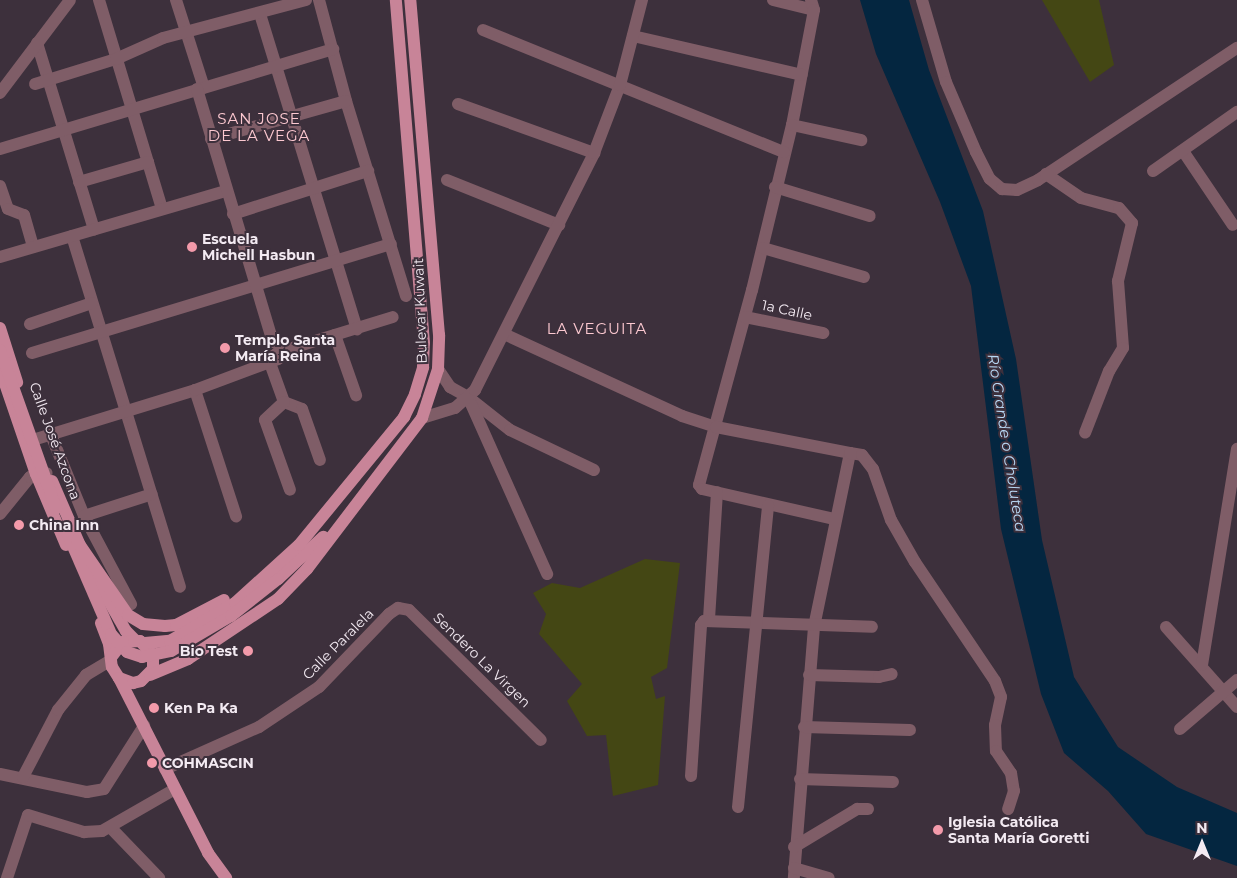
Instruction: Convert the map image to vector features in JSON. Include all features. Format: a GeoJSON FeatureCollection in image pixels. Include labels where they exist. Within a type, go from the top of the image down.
{"type":"FeatureCollection","features":[{"type":"Feature","properties":{"kind":"main road","name":"Bulevar Kuwait"},"geometry":{"type":"LineString","coordinates":[[140,642],[170,641],[235,603],[299,545],[404,418],[423,367],[421,288],[396,0]]}},
{"type":"Feature","properties":{"kind":"main road","name":"Bulevar Kuwait"},"geometry":{"type":"LineString","coordinates":[[149,676],[188,660],[278,599],[307,569],[422,418],[438,370],[436,280],[410,0]]}},
{"type":"Feature","properties":{"kind":"main road","name":"Calle José Azcona"},"geometry":{"type":"LineString","coordinates":[[0,328],[36,439],[94,576],[140,642]]}},
{"type":"Feature","properties":{"kind":"main road"},"geometry":{"type":"LineString","coordinates":[[0,350],[56,508],[111,634],[127,652],[151,658],[171,651],[231,616],[338,528]]}},
{"type":"Feature","properties":{"kind":"main road","name":"Calle José Azcona"},"geometry":{"type":"LineString","coordinates":[[0,368],[36,474],[93,604],[112,658]]}},
{"type":"Feature","properties":{"kind":"main road"},"geometry":{"type":"LineString","coordinates":[[56,508],[128,615],[143,624],[176,625],[261,579]]}},
{"type":"Feature","properties":{"kind":"main road"},"geometry":{"type":"LineString","coordinates":[[135,708],[149,676],[153,655],[140,642],[118,646],[112,658],[119,678],[208,853],[226,878]]}},
{"type":"Feature","properties":{"kind":"main road"},"geometry":{"type":"LineString","coordinates":[[119,678],[133,683],[149,676]]}},
{"type":"Feature","properties":{"kind":"street"},"geometry":{"type":"LineString","coordinates":[[0,92],[70,0]]}},
{"type":"Feature","properties":{"kind":"street"},"geometry":{"type":"LineString","coordinates":[[99,0],[162,209]]}},
{"type":"Feature","properties":{"kind":"street"},"geometry":{"type":"LineString","coordinates":[[176,0],[187,32],[212,140],[254,284],[284,402]]}},
{"type":"Feature","properties":{"kind":"street"},"geometry":{"type":"LineString","coordinates":[[35,84],[116,59],[163,38],[260,14],[277,4],[306,0]]}},
{"type":"Feature","properties":{"kind":"street"},"geometry":{"type":"LineString","coordinates":[[319,0],[346,101],[406,296]]}},
{"type":"Feature","properties":{"kind":"street"},"geometry":{"type":"LineString","coordinates":[[422,418],[455,408],[475,390],[594,153],[620,85],[642,0]]}},
{"type":"Feature","properties":{"kind":"street"},"geometry":{"type":"LineString","coordinates":[[774,0],[813,5],[792,125],[775,187],[763,248],[699,485],[702,489],[834,519]]}},
{"type":"Feature","properties":{"kind":"street"},"geometry":{"type":"LineString","coordinates":[[922,0],[946,82],[990,179],[1002,189],[1017,190],[1046,174],[1237,48]]}},
{"type":"Feature","properties":{"kind":"street"},"geometry":{"type":"LineString","coordinates":[[260,14],[334,260],[357,329]]}},
{"type":"Feature","properties":{"kind":"street"},"geometry":{"type":"LineString","coordinates":[[483,30],[784,152]]}},
{"type":"Feature","properties":{"kind":"street"},"geometry":{"type":"LineString","coordinates":[[633,36],[802,75]]}},
{"type":"Feature","properties":{"kind":"street"},"geometry":{"type":"LineString","coordinates":[[37,43],[94,229]]}},
{"type":"Feature","properties":{"kind":"street"},"geometry":{"type":"LineString","coordinates":[[0,149],[333,49]]}},
{"type":"Feature","properties":{"kind":"street"},"geometry":{"type":"LineString","coordinates":[[212,140],[346,101]]}},
{"type":"Feature","properties":{"kind":"street"},"geometry":{"type":"LineString","coordinates":[[458,104],[594,153]]}},
{"type":"Feature","properties":{"kind":"street"},"geometry":{"type":"LineString","coordinates":[[1153,171],[1237,112]]}},
{"type":"Feature","properties":{"kind":"street"},"geometry":{"type":"LineString","coordinates":[[792,125],[861,140]]}},
{"type":"Feature","properties":{"kind":"street"},"geometry":{"type":"LineString","coordinates":[[1183,151],[1233,225]]}},
{"type":"Feature","properties":{"kind":"street"},"geometry":{"type":"LineString","coordinates":[[79,182],[148,162]]}},
{"type":"Feature","properties":{"kind":"street"},"geometry":{"type":"LineString","coordinates":[[233,214],[368,171]]}},
{"type":"Feature","properties":{"kind":"street"},"geometry":{"type":"LineString","coordinates":[[1046,174],[1080,198],[1119,208],[1132,223],[1118,281],[1123,348],[1109,371],[1086,433]]}},
{"type":"Feature","properties":{"kind":"street"},"geometry":{"type":"LineString","coordinates":[[447,180],[559,225]]}},
{"type":"Feature","properties":{"kind":"street"},"geometry":{"type":"LineString","coordinates":[[0,186],[8,209],[24,215],[33,247]]}},
{"type":"Feature","properties":{"kind":"street"},"geometry":{"type":"LineString","coordinates":[[775,187],[870,216]]}},
{"type":"Feature","properties":{"kind":"street"},"geometry":{"type":"LineString","coordinates":[[0,257],[226,191]]}},
{"type":"Feature","properties":{"kind":"street"},"geometry":{"type":"LineString","coordinates":[[72,236],[180,587]]}},
{"type":"Feature","properties":{"kind":"street"},"geometry":{"type":"LineString","coordinates":[[32,353],[390,244]]}},
{"type":"Feature","properties":{"kind":"street"},"geometry":{"type":"LineString","coordinates":[[763,248],[864,277]]}},
{"type":"Feature","properties":{"kind":"street"},"geometry":{"type":"LineString","coordinates":[[30,324],[92,303]]}},
{"type":"Feature","properties":{"kind":"street"},"geometry":{"type":"LineString","coordinates":[[36,439],[195,390],[335,335],[393,317]]}},
{"type":"Feature","properties":{"kind":"street","name":"1a Calle"},"geometry":{"type":"LineString","coordinates":[[745,317],[823,333]]}},
{"type":"Feature","properties":{"kind":"street"},"geometry":{"type":"LineString","coordinates":[[504,334],[682,416],[716,427],[862,455],[873,469],[891,520],[915,562],[995,681],[1001,697],[995,725],[996,751],[1011,773],[1014,791],[1008,809]]}},
{"type":"Feature","properties":{"kind":"street"},"geometry":{"type":"LineString","coordinates":[[335,335],[356,395]]}},
{"type":"Feature","properties":{"kind":"street"},"geometry":{"type":"LineString","coordinates":[[438,370],[450,387],[468,397],[510,430],[594,470]]}},
{"type":"Feature","properties":{"kind":"street"},"geometry":{"type":"LineString","coordinates":[[195,390],[236,516]]}},
{"type":"Feature","properties":{"kind":"street"},"geometry":{"type":"LineString","coordinates":[[468,397],[547,574]]}},
{"type":"Feature","properties":{"kind":"street"},"geometry":{"type":"LineString","coordinates":[[284,402],[302,409],[320,460]]}},
{"type":"Feature","properties":{"kind":"street"},"geometry":{"type":"LineString","coordinates":[[284,402],[264,420],[290,490]]}},
{"type":"Feature","properties":{"kind":"street"},"geometry":{"type":"LineString","coordinates":[[51,435],[84,516],[131,604]]}},
{"type":"Feature","properties":{"kind":"street"},"geometry":{"type":"LineString","coordinates":[[1202,665],[1237,449]]}},
{"type":"Feature","properties":{"kind":"street"},"geometry":{"type":"LineString","coordinates":[[829,878],[794,873],[794,847],[814,627],[834,519],[850,452]]}},
{"type":"Feature","properties":{"kind":"street"},"geometry":{"type":"LineString","coordinates":[[0,514],[30,477],[36,474],[49,473]]}},
{"type":"Feature","properties":{"kind":"street"},"geometry":{"type":"LineString","coordinates":[[709,620],[717,492]]}},
{"type":"Feature","properties":{"kind":"street"},"geometry":{"type":"LineString","coordinates":[[84,516],[152,494]]}},
{"type":"Feature","properties":{"kind":"street"},"geometry":{"type":"LineString","coordinates":[[738,806],[768,504]]}},
{"type":"Feature","properties":{"kind":"street","name":"Sendero La Virgen"},"geometry":{"type":"LineString","coordinates":[[398,608],[409,610],[541,740]]}},
{"type":"Feature","properties":{"kind":"street","name":"Calle Paralela"},"geometry":{"type":"LineString","coordinates":[[165,769],[259,727],[319,687],[389,614],[398,608]]}},
{"type":"Feature","properties":{"kind":"street"},"geometry":{"type":"LineString","coordinates":[[691,776],[701,625],[709,620],[814,627],[872,627]]}},
{"type":"Feature","properties":{"kind":"street"},"geometry":{"type":"LineString","coordinates":[[1166,627],[1202,665],[1237,707]]}},
{"type":"Feature","properties":{"kind":"street"},"geometry":{"type":"LineString","coordinates":[[23,777],[58,710],[86,675],[112,658]]}},
{"type":"Feature","properties":{"kind":"street"},"geometry":{"type":"LineString","coordinates":[[809,675],[879,677],[892,674]]}},
{"type":"Feature","properties":{"kind":"street"},"geometry":{"type":"LineString","coordinates":[[1180,729],[1237,680]]}},
{"type":"Feature","properties":{"kind":"street"},"geometry":{"type":"LineString","coordinates":[[0,774],[23,777],[87,792],[104,789],[144,726]]}},
{"type":"Feature","properties":{"kind":"street"},"geometry":{"type":"LineString","coordinates":[[804,727],[910,730]]}},
{"type":"Feature","properties":{"kind":"street"},"geometry":{"type":"LineString","coordinates":[[800,779],[893,782]]}},
{"type":"Feature","properties":{"kind":"street"},"geometry":{"type":"LineString","coordinates":[[8,878],[28,815],[84,832],[102,831],[175,788]]}},
{"type":"Feature","properties":{"kind":"street"},"geometry":{"type":"LineString","coordinates":[[794,847],[857,809],[868,809]]}},
{"type":"Feature","properties":{"kind":"street"},"geometry":{"type":"LineString","coordinates":[[110,827],[159,878]]}},
{"type":"Feature","properties":{"kind":"green space"},"geometry":{"type":"Polygon","coordinates":[[[1042,0],[1099,0],[1114,65],[1090,82],[1042,0]]]}},
{"type":"Feature","properties":{"kind":"green space"},"geometry":{"type":"Polygon","coordinates":[[[645,559],[680,563],[667,668],[651,677],[656,699],[665,696],[658,785],[613,796],[606,735],[587,736],[567,701],[582,684],[539,634],[546,614],[533,593],[552,583],[580,588],[645,559]]]}},
{"type":"Feature","properties":{"kind":"water","name":"Río Grande o Choluteca"},"geometry":{"type":"Polygon","coordinates":[[[860,0],[909,0],[929,70],[983,211],[1016,359],[1042,540],[1074,677],[1118,747],[1177,787],[1237,813],[1237,866],[1146,834],[1108,791],[1064,753],[1041,694],[1001,529],[971,286],[940,202],[876,54],[860,0]]]}},
{"type":"Feature","properties":{"kind":"place","name":"Escuela Michell Hasbun"},"geometry":{"type":"Point","coordinates":[192,247]}},
{"type":"Feature","properties":{"kind":"place","name":"Templo Santa María Reina"},"geometry":{"type":"Point","coordinates":[225,348]}},
{"type":"Feature","properties":{"kind":"place","name":"China Inn"},"geometry":{"type":"Point","coordinates":[19,525]}},
{"type":"Feature","properties":{"kind":"place","name":"Bio Test"},"geometry":{"type":"Point","coordinates":[248,651]}},
{"type":"Feature","properties":{"kind":"place","name":"Ken Pa Ka"},"geometry":{"type":"Point","coordinates":[154,708]}},
{"type":"Feature","properties":{"kind":"place","name":"COHMASCIN"},"geometry":{"type":"Point","coordinates":[152,763]}},
{"type":"Feature","properties":{"kind":"place","name":"Iglesia Católica Santa María Goretti"},"geometry":{"type":"Point","coordinates":[938,830]}},
{"type":"Feature","properties":{"kind":"district","name":"SAN JOSE DE LA VEGA"},"geometry":{"type":"Point","coordinates":[259,126]}},
{"type":"Feature","properties":{"kind":"district","name":"LA VEGUITA"},"geometry":{"type":"Point","coordinates":[597,329]}}]}
